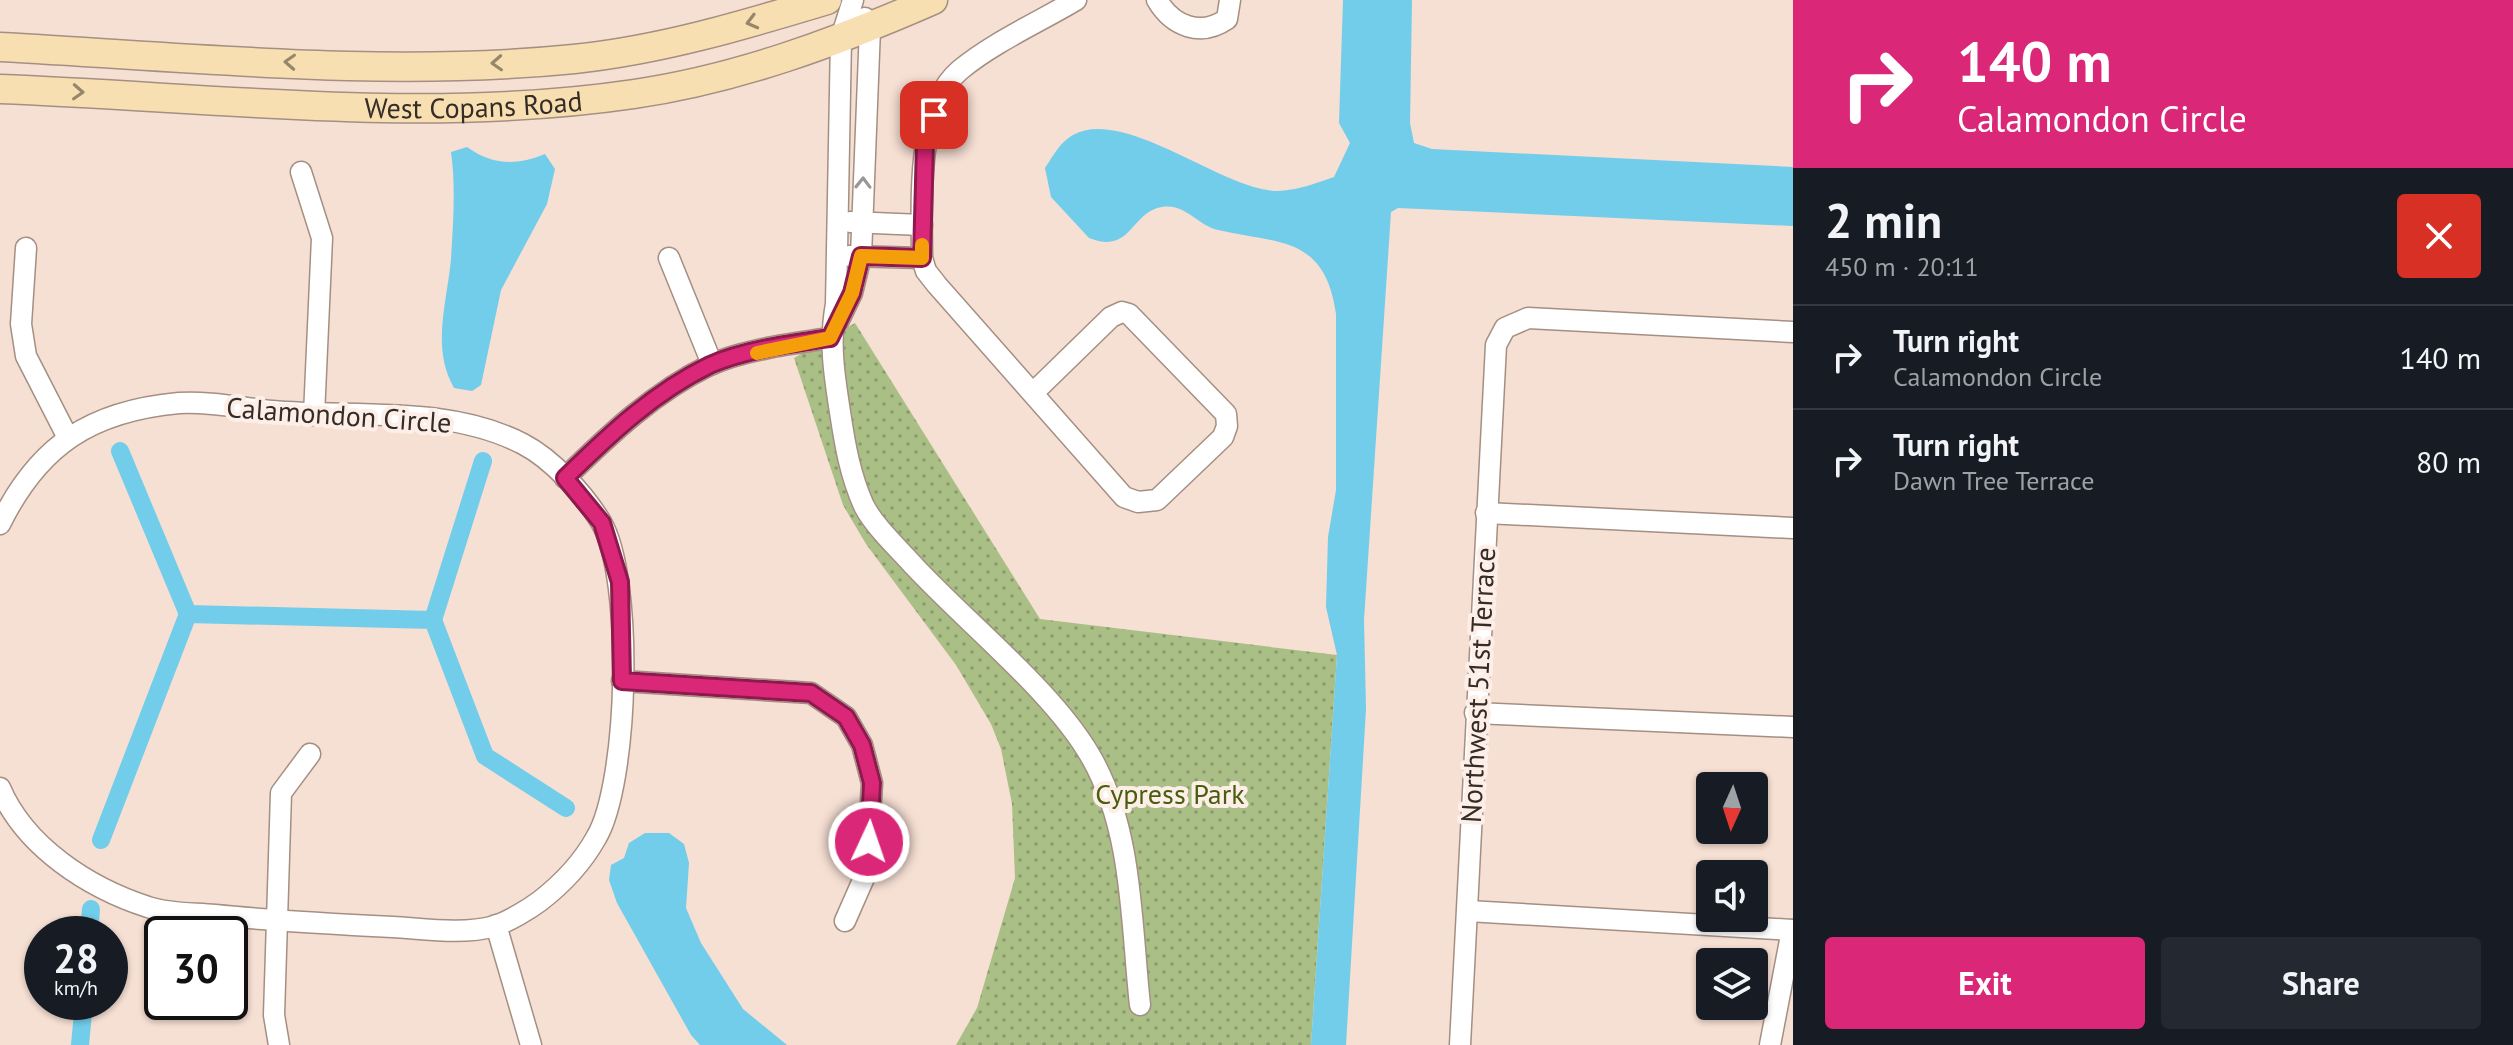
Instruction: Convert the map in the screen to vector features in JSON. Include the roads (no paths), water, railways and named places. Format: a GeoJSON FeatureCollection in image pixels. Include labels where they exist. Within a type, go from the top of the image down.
{"type":"FeatureCollection","features":[{"type":"Feature","properties":{"kind":"main road","name":"West Copans Road"},"geometry":{"type":"LineString","coordinates":[[0,47],[368,65],[575,59],[672,43],[827,0]]}},
{"type":"Feature","properties":{"kind":"main road","name":"West Copans Road"},"geometry":{"type":"LineString","coordinates":[[0,89],[365,108],[485,108],[635,94],[773,62],[870,28],[933,0]]}},
{"type":"Feature","properties":{"kind":"street"},"geometry":{"type":"LineString","coordinates":[[830,338],[852,293],[861,256],[870,28],[856,0]]}},
{"type":"Feature","properties":{"kind":"street"},"geometry":{"type":"LineString","coordinates":[[856,0],[841,38],[836,304],[830,338],[848,463],[865,509],[961,616],[1043,694],[1090,755],[1113,800],[1125,869],[1140,1005]]}},
{"type":"Feature","properties":{"kind":"street"},"geometry":{"type":"LineString","coordinates":[[1033,393],[1111,317],[1122,312],[1129,314],[1226,414],[1227,426],[1223,437],[1157,500],[1138,502],[1124,497],[931,278],[922,258],[925,144],[951,80],[961,69],[1076,0]]}},
{"type":"Feature","properties":{"kind":"street"},"geometry":{"type":"LineString","coordinates":[[1157,0],[1175,21],[1194,29],[1214,28],[1227,19],[1230,0]]}},
{"type":"Feature","properties":{"kind":"street"},"geometry":{"type":"LineString","coordinates":[[301,172],[322,238],[314,415]]}},
{"type":"Feature","properties":{"kind":"street"},"geometry":{"type":"LineString","coordinates":[[838,220],[922,225]]}},
{"type":"Feature","properties":{"kind":"street"},"geometry":{"type":"LineString","coordinates":[[26,248],[21,324],[26,356],[67,436]]}},
{"type":"Feature","properties":{"kind":"street"},"geometry":{"type":"LineString","coordinates":[[837,255],[922,258]]}},
{"type":"Feature","properties":{"kind":"street"},"geometry":{"type":"LineString","coordinates":[[669,258],[712,364]]}},
{"type":"Feature","properties":{"kind":"street","name":"Northwest 51st Terrace"},"geometry":{"type":"LineString","coordinates":[[1460,1045],[1496,345],[1505,328],[1528,318],[1793,332]]}},
{"type":"Feature","properties":{"kind":"street"},"geometry":{"type":"LineString","coordinates":[[565,478],[643,406],[712,364],[795,343],[830,338]]}},
{"type":"Feature","properties":{"kind":"street","name":"Calamondon Circle"},"geometry":{"type":"LineString","coordinates":[[0,524],[17,490],[67,436],[123,413],[182,403],[314,415],[446,420],[481,428],[526,445],[565,478],[602,523],[620,582],[622,681],[616,767],[599,835],[570,874],[537,903],[496,925],[454,930],[278,921],[151,909],[92,884],[51,854],[5,815],[0,788]]}},
{"type":"Feature","properties":{"kind":"street"},"geometry":{"type":"LineString","coordinates":[[1486,513],[1793,528]]}},
{"type":"Feature","properties":{"kind":"street"},"geometry":{"type":"LineString","coordinates":[[622,681],[811,693],[846,717],[862,745],[872,783],[867,871],[845,921]]}},
{"type":"Feature","properties":{"kind":"street"},"geometry":{"type":"LineString","coordinates":[[1475,713],[1793,727]]}},
{"type":"Feature","properties":{"kind":"street"},"geometry":{"type":"LineString","coordinates":[[279,1045],[274,1015],[281,793],[310,754]]}},
{"type":"Feature","properties":{"kind":"street"},"geometry":{"type":"LineString","coordinates":[[1468,911],[1792,930],[1770,1045]]}},
{"type":"Feature","properties":{"kind":"street"},"geometry":{"type":"LineString","coordinates":[[496,925],[531,1045]]}},
{"type":"Feature","properties":{"kind":"water"},"geometry":{"type":"Polygon","coordinates":[[[1343,0],[1412,0],[1410,123],[1414,143],[1432,149],[1793,167],[1793,226],[1398,208],[1391,212],[1364,620],[1366,709],[1346,1045],[1311,1045],[1337,655],[1326,607],[1328,537],[1336,490],[1336,314],[1330,288],[1310,256],[1295,248],[1218,230],[1178,208],[1151,210],[1123,237],[1114,241],[1089,238],[1051,197],[1045,168],[1068,138],[1095,129],[1147,140],[1256,188],[1279,191],[1334,177],[1350,143],[1339,123],[1343,0]]]}},
{"type":"Feature","properties":{"kind":"water"},"geometry":{"type":"Polygon","coordinates":[[[467,147],[504,162],[545,154],[555,169],[547,204],[501,290],[481,385],[472,391],[454,388],[447,373],[442,341],[453,219],[451,152],[467,147]]]}},
{"type":"Feature","properties":{"kind":"water"},"geometry":{"type":"Polygon","coordinates":[[[645,833],[669,833],[684,844],[689,863],[686,908],[701,943],[743,1009],[787,1045],[700,1045],[691,1035],[617,903],[609,880],[611,865],[624,858],[629,843],[645,833]]]}},
{"type":"Feature","properties":{"kind":"waterway"},"geometry":{"type":"LineString","coordinates":[[120,451],[188,614],[433,620],[485,756],[566,808]]}},
{"type":"Feature","properties":{"kind":"waterway"},"geometry":{"type":"LineString","coordinates":[[433,620],[483,461]]}},
{"type":"Feature","properties":{"kind":"waterway"},"geometry":{"type":"LineString","coordinates":[[101,840],[188,614]]}},
{"type":"Feature","properties":{"kind":"waterway"},"geometry":{"type":"LineString","coordinates":[[90,916],[91,909]]}},
{"type":"Feature","properties":{"kind":"waterway"},"geometry":{"type":"LineString","coordinates":[[80,1045],[82,1020]]}},
{"type":"Feature","properties":{"kind":"park label","name":"Cypress Park"},"geometry":{"type":"Point","coordinates":[1170,794]}}]}
